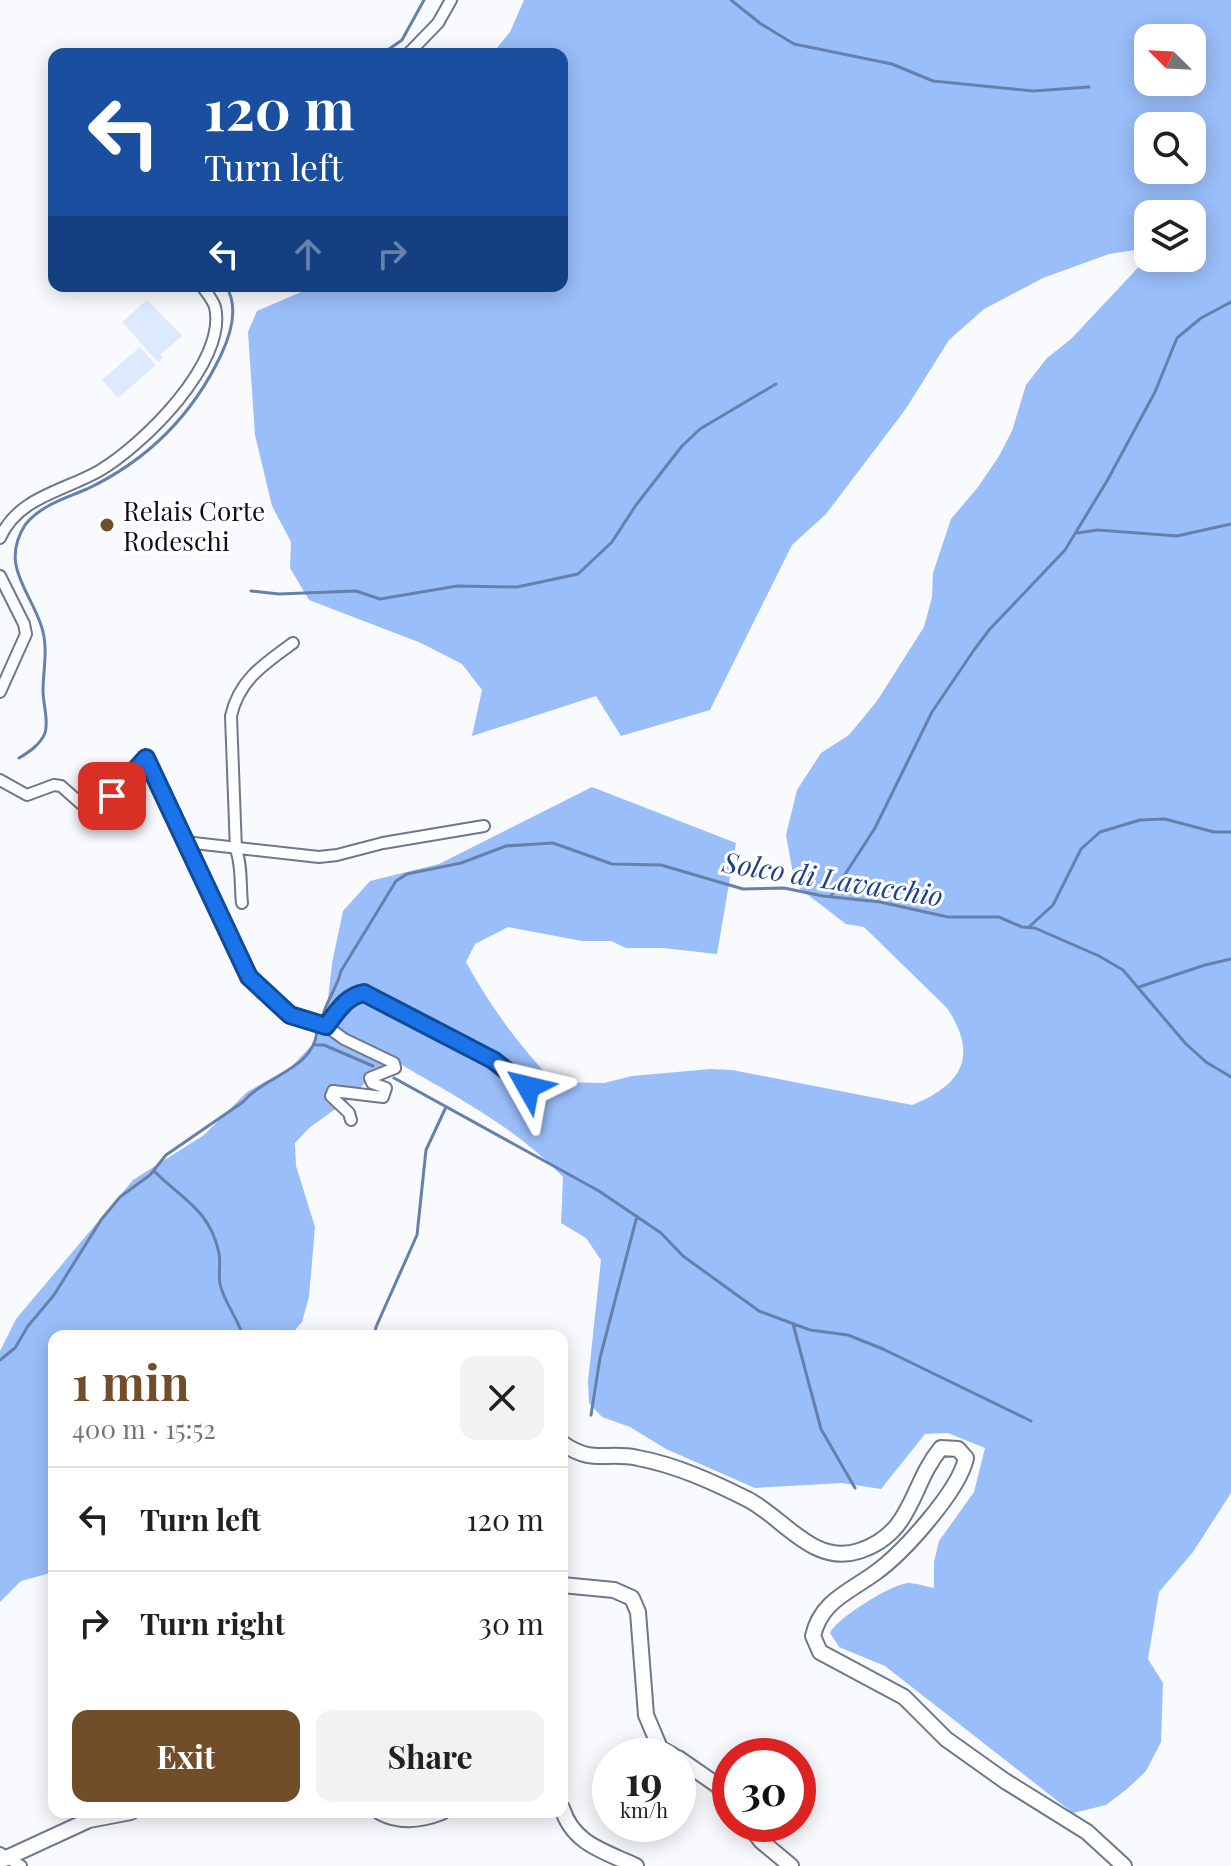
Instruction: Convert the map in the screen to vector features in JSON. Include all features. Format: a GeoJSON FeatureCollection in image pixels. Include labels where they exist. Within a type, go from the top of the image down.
{"type":"FeatureCollection","features":[{"type":"Feature","properties":{"kind":"main road"},"geometry":{"type":"LineString","coordinates":[[568,1447],[581,1455],[596,1458],[637,1457],[677,1467],[763,1508],[817,1548],[850,1553],[877,1542],[893,1531],[913,1502],[941,1448],[958,1449],[966,1458],[963,1473],[949,1493],[897,1555],[826,1606],[813,1636],[820,1652],[904,1697],[946,1739],[1005,1781],[1087,1832],[1124,1866]]}},
{"type":"Feature","properties":{"kind":"main road"},"geometry":{"type":"LineString","coordinates":[[568,1586],[614,1590],[632,1598],[638,1612],[646,1715],[656,1738]]}},
{"type":"Feature","properties":{"kind":"main road"},"geometry":{"type":"LineString","coordinates":[[2,1857],[100,1818]]}},
{"type":"Feature","properties":{"kind":"main road"},"geometry":{"type":"LineString","coordinates":[[391,1818],[413,1818]]}},
{"type":"Feature","properties":{"kind":"main road"},"geometry":{"type":"LineString","coordinates":[[566,1818],[579,1839],[636,1866]]}},
{"type":"Feature","properties":{"kind":"main road"},"geometry":{"type":"LineString","coordinates":[[762,1842],[791,1866]]}},
{"type":"Feature","properties":{"kind":"street"},"geometry":{"type":"LineString","coordinates":[[414,48],[438,23],[451,0]]}},
{"type":"Feature","properties":{"kind":"street"},"geometry":{"type":"LineString","coordinates":[[0,538],[12,519],[34,501],[101,470],[140,441],[181,395],[211,346],[215,307],[206,292]]}},
{"type":"Feature","properties":{"kind":"street"},"geometry":{"type":"LineString","coordinates":[[0,576],[26,634],[0,692]]}},
{"type":"Feature","properties":{"kind":"street"},"geometry":{"type":"LineString","coordinates":[[242,903],[240,860],[236,850],[231,716],[235,698],[257,669],[293,643]]}},
{"type":"Feature","properties":{"kind":"street"},"geometry":{"type":"LineString","coordinates":[[0,780],[27,795],[54,785],[61,786],[95,816],[146,758],[249,977],[290,1015],[326,1026],[344,1039],[394,1063],[395,1068],[370,1078],[372,1083],[386,1088],[383,1097],[333,1091],[331,1096],[349,1113],[351,1120]]}},
{"type":"Feature","properties":{"kind":"street"},"geometry":{"type":"LineString","coordinates":[[185,842],[319,857],[484,826]]}},
{"type":"Feature","properties":{"kind":"street"},"geometry":{"type":"LineString","coordinates":[[326,1026],[346,1001],[364,993],[493,1060],[528,1087]]}},
{"type":"Feature","properties":{"kind":"street"},"geometry":{"type":"LineString","coordinates":[[2,1857],[21,1866]]}},
{"type":"Feature","properties":{"kind":"shaded area"},"geometry":{"type":"Polygon","coordinates":[[[524,0],[1231,0],[1231,1493],[1193,1552],[1159,1592],[1148,1659],[1163,1683],[1161,1742],[1146,1771],[1106,1805],[1073,1813],[885,1666],[839,1647],[830,1633],[854,1611],[891,1589],[909,1583],[934,1588],[934,1562],[939,1541],[974,1492],[985,1448],[948,1433],[925,1434],[881,1489],[842,1483],[755,1488],[666,1449],[630,1427],[602,1417],[589,1403],[588,1381],[601,1260],[586,1238],[561,1223],[563,1177],[503,1126],[390,1058],[348,1100],[309,1128],[295,1143],[296,1166],[315,1227],[309,1297],[302,1322],[295,1330],[48,1330],[48,1574],[21,1581],[0,1602],[0,1351],[16,1319],[133,1180],[204,1135],[247,1092],[291,1067],[312,1045],[326,1018],[332,963],[343,911],[370,881],[439,864],[592,787],[736,843],[717,954],[663,948],[626,948],[611,941],[582,941],[508,927],[475,944],[466,962],[475,978],[495,1010],[554,1082],[604,1083],[632,1076],[732,1070],[912,1105],[943,1088],[960,1067],[962,1041],[947,1008],[864,927],[846,924],[795,885],[786,835],[797,790],[821,753],[849,735],[877,701],[924,627],[932,597],[933,573],[951,519],[999,456],[1012,431],[1026,385],[1047,358],[1071,339],[1134,272],[1206,272],[1206,200],[1134,200],[1134,250],[1109,254],[1043,278],[984,309],[949,340],[905,410],[826,514],[792,545],[710,710],[621,736],[596,696],[472,736],[482,690],[462,664],[421,643],[309,600],[290,568],[291,542],[272,506],[255,435],[248,332],[257,311],[301,292],[568,292],[568,48],[497,48],[510,32],[524,0]]]}},
{"type":"Feature","properties":{"kind":"shaded area"},"geometry":{"type":"Polygon","coordinates":[[[147,300],[182,336],[161,354],[163,357],[158,362],[122,322],[147,300]]]}},
{"type":"Feature","properties":{"kind":"shaded area"},"geometry":{"type":"Polygon","coordinates":[[[140,347],[156,365],[118,398],[102,380],[140,347]]]}},
{"type":"Feature","properties":{"kind":"waterway"},"geometry":{"type":"LineString","coordinates":[[391,48],[402,40],[424,0]]}},
{"type":"Feature","properties":{"kind":"waterway"},"geometry":{"type":"LineString","coordinates":[[731,0],[761,24],[794,44],[892,64],[933,81],[1033,91],[1089,87]]}},
{"type":"Feature","properties":{"kind":"waterway"},"geometry":{"type":"LineString","coordinates":[[19,758],[40,741],[46,723],[43,691],[45,642],[16,565],[18,539],[25,525],[38,512],[130,464],[182,417],[209,377],[228,338],[233,312],[229,292]]}},
{"type":"Feature","properties":{"kind":"waterway"},"geometry":{"type":"LineString","coordinates":[[831,896],[875,828],[932,712],[989,630],[1065,550],[1155,392],[1177,338],[1201,318],[1231,302]]}},
{"type":"Feature","properties":{"kind":"waterway"},"geometry":{"type":"LineString","coordinates":[[251,591],[279,594],[356,591],[380,599],[457,586],[517,587],[578,574],[612,542],[636,505],[682,446],[700,429],[776,384]]}},
{"type":"Feature","properties":{"kind":"waterway"},"geometry":{"type":"LineString","coordinates":[[1077,533],[1098,530],[1177,536],[1231,524]]}},
{"type":"Feature","properties":{"kind":"waterway"},"geometry":{"type":"LineString","coordinates":[[1029,927],[1053,905],[1081,849],[1100,832],[1140,820],[1165,819],[1214,832],[1231,832]]}},
{"type":"Feature","properties":{"kind":"waterway","name":"Solco di Lavacchio"},"geometry":{"type":"LineString","coordinates":[[322,1019],[341,971],[396,881],[407,874],[461,863],[506,846],[553,843],[612,864],[661,865],[743,889],[784,888],[880,902],[948,917],[999,917],[1022,927],[1035,928],[1123,970],[1186,1044],[1206,1062],[1231,1077]]}},
{"type":"Feature","properties":{"kind":"waterway"},"geometry":{"type":"LineString","coordinates":[[1139,987],[1231,959]]}},
{"type":"Feature","properties":{"kind":"waterway","name":"Solco di Lavacchio"},"geometry":{"type":"LineString","coordinates":[[0,1360],[15,1348],[28,1326],[54,1295],[101,1220],[120,1197],[150,1175],[166,1155],[298,1063],[314,1044],[317,1031]]}},
{"type":"Feature","properties":{"kind":"waterway"},"geometry":{"type":"LineString","coordinates":[[316,1045],[324,1045],[373,1066]]}},
{"type":"Feature","properties":{"kind":"waterway"},"geometry":{"type":"LineString","coordinates":[[394,1078],[599,1191],[661,1233],[683,1256],[759,1311],[810,1330],[848,1335],[883,1349],[1031,1421]]}},
{"type":"Feature","properties":{"kind":"waterway"},"geometry":{"type":"LineString","coordinates":[[375,1330],[417,1235],[426,1150],[446,1107]]}},
{"type":"Feature","properties":{"kind":"waterway"},"geometry":{"type":"LineString","coordinates":[[154,1171],[194,1206],[209,1226],[219,1253],[222,1290],[241,1330]]}},
{"type":"Feature","properties":{"kind":"waterway"},"geometry":{"type":"LineString","coordinates":[[591,1415],[600,1358],[637,1216]]}},
{"type":"Feature","properties":{"kind":"waterway"},"geometry":{"type":"LineString","coordinates":[[793,1324],[821,1429],[855,1488]]}},
{"type":"Feature","properties":{"kind":"place","name":"Relais Corte Rodeschi"},"geometry":{"type":"Point","coordinates":[107,525]}},
{"type":"Feature","properties":{"kind":"route"},"geometry":{"type":"LineString","coordinates":[[112,796],[146,758],[249,977],[290,1015],[326,1026],[346,1001],[364,993],[493,1060],[528,1087]]}}]}
